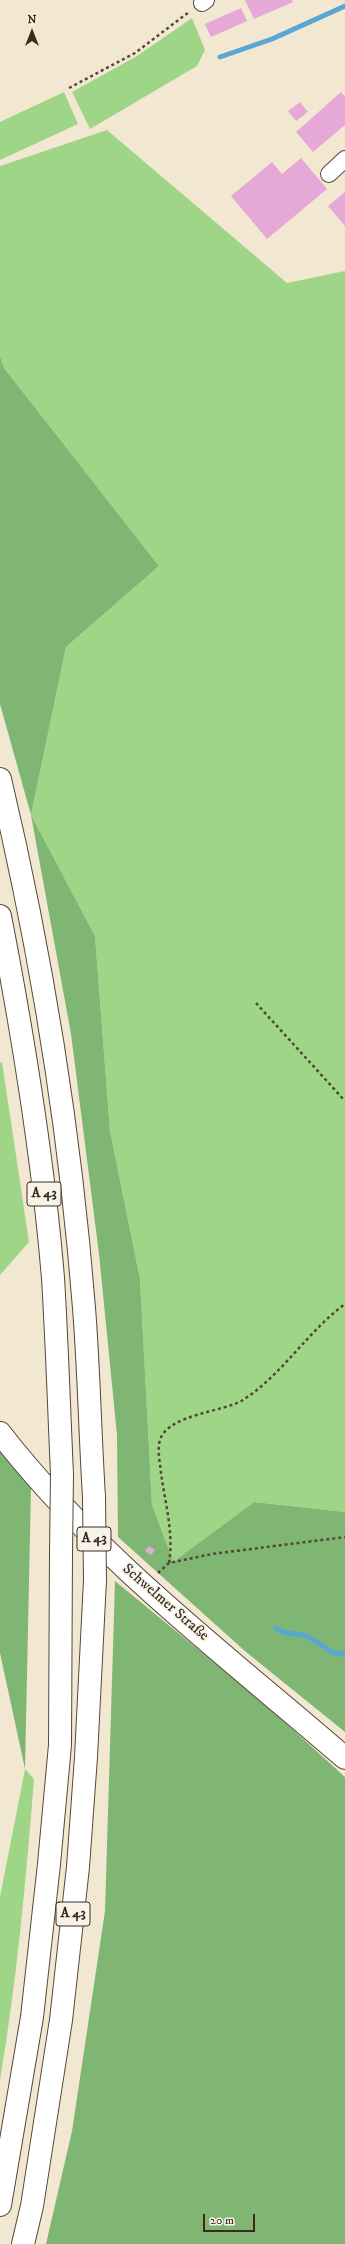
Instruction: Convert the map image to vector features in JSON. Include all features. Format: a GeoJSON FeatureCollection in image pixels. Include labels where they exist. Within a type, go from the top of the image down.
{"type":"FeatureCollection","features":[{"type":"Feature","properties":{"kind":"main road","name":"A 43"},"geometry":{"type":"LineString","coordinates":[[0,779],[16,848],[46,1004],[67,1155],[84,1308],[94,1497],[95,1580],[86,1758],[78,1867],[61,2020],[32,2206],[23,2244]]}},
{"type":"Feature","properties":{"kind":"main road","name":"A 43"},"geometry":{"type":"LineString","coordinates":[[0,916],[14,988],[40,1157],[52,1278],[62,1474],[60,1745],[32,2017],[0,2205]]}},
{"type":"Feature","properties":{"kind":"main road","name":"Schwelmer Straße"},"geometry":{"type":"LineString","coordinates":[[0,1433],[37,1480],[120,1565],[345,1758]]}},
{"type":"Feature","properties":{"kind":"street"},"geometry":{"type":"LineString","coordinates":[[329,174],[345,160]]}},
{"type":"Feature","properties":{"kind":"path"},"geometry":{"type":"LineString","coordinates":[[69,88],[135,53],[204,1]]}},
{"type":"Feature","properties":{"kind":"path"},"geometry":{"type":"LineString","coordinates":[[256,1003],[345,1101]]}},
{"type":"Feature","properties":{"kind":"path"},"geometry":{"type":"LineString","coordinates":[[169,1563],[172,1547],[159,1454],[160,1438],[174,1423],[242,1401],[290,1360],[332,1314],[345,1304]]}},
{"type":"Feature","properties":{"kind":"path"},"geometry":{"type":"LineString","coordinates":[[144,1585],[169,1563],[212,1554],[345,1537]]}},
{"type":"Feature","properties":{"kind":"green space"},"geometry":{"type":"Polygon","coordinates":[[[192,18],[205,50],[197,66],[90,129],[72,92],[137,56],[192,18]]]}},
{"type":"Feature","properties":{"kind":"green space"},"geometry":{"type":"Polygon","coordinates":[[[64,92],[78,124],[0,160],[0,122],[64,92]]]}},
{"type":"Feature","properties":{"kind":"green space"},"geometry":{"type":"Polygon","coordinates":[[[107,130],[287,283],[345,271],[345,1512],[254,1502],[173,1562],[155,1523],[152,1505],[140,1279],[110,1131],[95,936],[31,815],[66,647],[159,566],[4,368],[0,356],[0,166],[107,130]]]}},
{"type":"Feature","properties":{"kind":"green space"},"geometry":{"type":"Polygon","coordinates":[[[0,356],[4,368],[159,566],[66,647],[31,815],[0,704],[0,356]]]}},
{"type":"Feature","properties":{"kind":"green space"},"geometry":{"type":"Polygon","coordinates":[[[31,815],[95,936],[110,1131],[140,1279],[152,1505],[173,1562],[254,1502],[345,1512],[345,1732],[246,1652],[118,1537],[117,1435],[99,1254],[71,1034],[31,815]]]}},
{"type":"Feature","properties":{"kind":"green space"},"geometry":{"type":"Polygon","coordinates":[[[2,1062],[29,1242],[0,1275],[0,1063],[2,1062]]]}},
{"type":"Feature","properties":{"kind":"green space"},"geometry":{"type":"Polygon","coordinates":[[[0,1447],[31,1488],[25,1769],[0,1653],[0,1447]]]}},
{"type":"Feature","properties":{"kind":"green space"},"geometry":{"type":"Polygon","coordinates":[[[115,1581],[267,1706],[345,1777],[345,2244],[46,2244],[72,2131],[105,1911],[115,1581]]]}},
{"type":"Feature","properties":{"kind":"green space"},"geometry":{"type":"Polygon","coordinates":[[[25,1769],[34,1779],[28,1855],[11,2005],[0,2080],[0,1897],[25,1769]]]}},
{"type":"Feature","properties":{"kind":"building"},"geometry":{"type":"Polygon","coordinates":[[[245,0],[292,0],[293,2],[254,19],[245,0]]]}},
{"type":"Feature","properties":{"kind":"building"},"geometry":{"type":"Polygon","coordinates":[[[241,8],[247,21],[211,37],[205,24],[241,8]]]}},
{"type":"Feature","properties":{"kind":"building"},"geometry":{"type":"Polygon","coordinates":[[[341,92],[345,97],[345,125],[313,152],[296,132],[341,92]]]}},
{"type":"Feature","properties":{"kind":"building"},"geometry":{"type":"Polygon","coordinates":[[[300,102],[308,112],[296,121],[288,111],[300,102]]]}},
{"type":"Feature","properties":{"kind":"building"},"geometry":{"type":"Polygon","coordinates":[[[301,158],[327,189],[267,239],[231,196],[272,162],[282,174],[301,158]]]}},
{"type":"Feature","properties":{"kind":"building"},"geometry":{"type":"Polygon","coordinates":[[[345,192],[345,226],[328,206],[345,192]]]}},
{"type":"Feature","properties":{"kind":"building"},"geometry":{"type":"Polygon","coordinates":[[[149,1546],[155,1550],[151,1555],[145,1551],[149,1546]]]}},
{"type":"Feature","properties":{"kind":"waterway"},"geometry":{"type":"LineString","coordinates":[[220,57],[272,39],[345,6]]}},
{"type":"Feature","properties":{"kind":"waterway"},"geometry":{"type":"LineString","coordinates":[[276,1628],[283,1632],[306,1636],[329,1651],[345,1654]]}}]}
